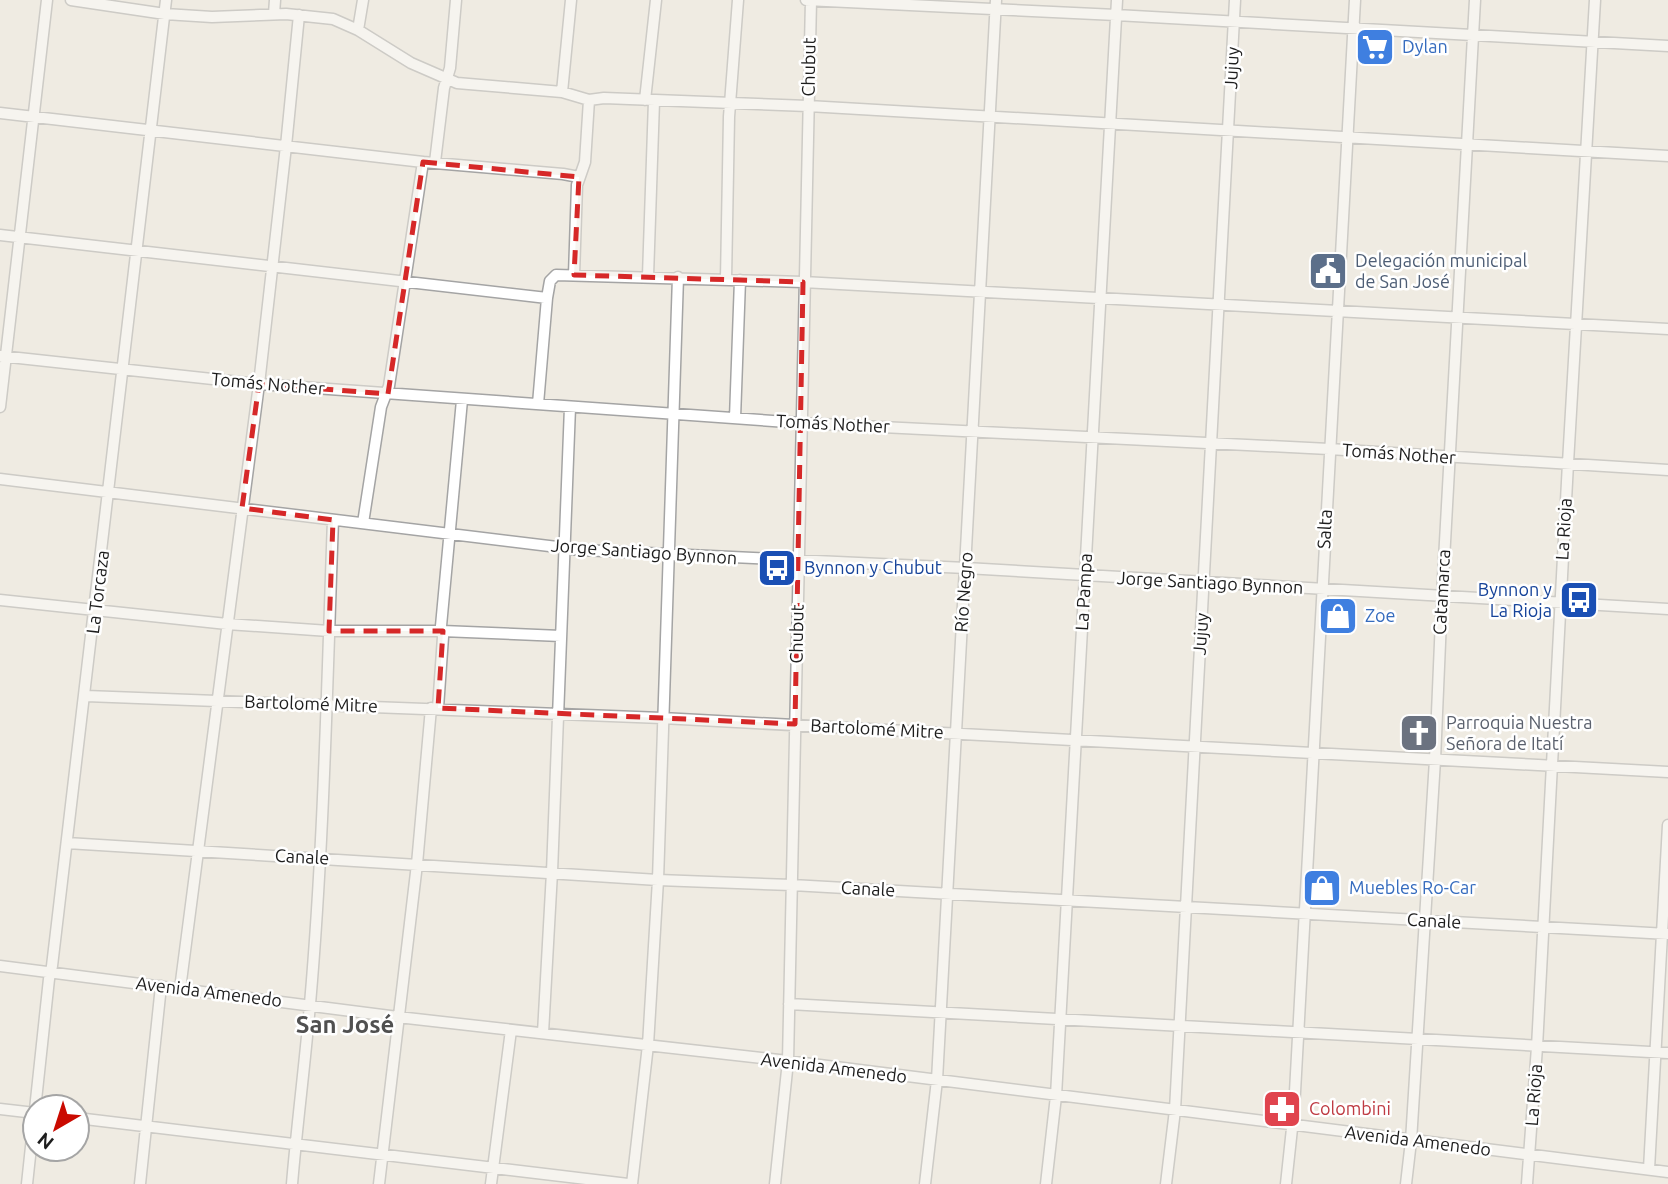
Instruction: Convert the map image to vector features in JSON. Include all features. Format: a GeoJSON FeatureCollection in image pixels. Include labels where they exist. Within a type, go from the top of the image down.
{"type":"FeatureCollection","features":[{"type":"Feature","properties":{"kind":"street"},"geometry":{"type":"LineString","coordinates":[[0,407],[3,357],[20,238],[47,0]]}},
{"type":"Feature","properties":{"kind":"street"},"geometry":{"type":"LineString","coordinates":[[71,0],[164,14],[212,17],[299,15],[344,22],[411,63],[447,79],[466,84],[562,92],[589,100],[808,106],[1668,156]]}},
{"type":"Feature","properties":{"kind":"street","name":"La Torcaza"},"geometry":{"type":"LineString","coordinates":[[37,1093],[153,132],[166,0]]}},
{"type":"Feature","properties":{"kind":"street"},"geometry":{"type":"LineString","coordinates":[[274,14],[275,0]]}},
{"type":"Feature","properties":{"kind":"street"},"geometry":{"type":"LineString","coordinates":[[358,30],[363,0]]}},
{"type":"Feature","properties":{"kind":"street"},"geometry":{"type":"LineString","coordinates":[[435,162],[450,68],[456,0]]}},
{"type":"Feature","properties":{"kind":"street"},"geometry":{"type":"LineString","coordinates":[[562,92],[571,0]]}},
{"type":"Feature","properties":{"kind":"street"},"geometry":{"type":"LineString","coordinates":[[648,276],[650,100],[656,0]]}},
{"type":"Feature","properties":{"kind":"street"},"geometry":{"type":"LineString","coordinates":[[726,279],[730,104],[738,0]]}},
{"type":"Feature","properties":{"kind":"street"},"geometry":{"type":"LineString","coordinates":[[809,0],[996,5],[1116,15],[1668,46]]}},
{"type":"Feature","properties":{"kind":"street","name":"Chubut"},"geometry":{"type":"LineString","coordinates":[[775,1184],[788,1061],[809,0]]}},
{"type":"Feature","properties":{"kind":"street","name":"La Pampa"},"geometry":{"type":"LineString","coordinates":[[1046,1184],[1056,1096],[1117,0]]}},
{"type":"Feature","properties":{"kind":"street","name":"Jujuy"},"geometry":{"type":"LineString","coordinates":[[1166,1184],[1174,1110],[1236,0]]}},
{"type":"Feature","properties":{"kind":"street","name":"Salta"},"geometry":{"type":"LineString","coordinates":[[1286,1184],[1293,1126],[1355,0]]}},
{"type":"Feature","properties":{"kind":"street","name":"Catamarca"},"geometry":{"type":"LineString","coordinates":[[1406,1184],[1435,760],[1475,0]]}},
{"type":"Feature","properties":{"kind":"street","name":"La Rioja"},"geometry":{"type":"LineString","coordinates":[[1527,1184],[1531,1155],[1567,463],[1595,0]]}},
{"type":"Feature","properties":{"kind":"street","name":"Río Negro"},"geometry":{"type":"LineString","coordinates":[[925,1184],[937,1080],[996,5]]}},
{"type":"Feature","properties":{"kind":"street"},"geometry":{"type":"LineString","coordinates":[[180,989],[259,384],[299,15]]}},
{"type":"Feature","properties":{"kind":"street"},"geometry":{"type":"LineString","coordinates":[[574,275],[579,177],[585,162],[589,100]]}},
{"type":"Feature","properties":{"kind":"street"},"geometry":{"type":"LineString","coordinates":[[0,113],[423,162],[579,177]]}},
{"type":"Feature","properties":{"kind":"street"},"geometry":{"type":"LineString","coordinates":[[363,523],[423,162]]}},
{"type":"Feature","properties":{"kind":"street"},"geometry":{"type":"LineString","coordinates":[[0,235],[547,298]]}},
{"type":"Feature","properties":{"kind":"street"},"geometry":{"type":"LineString","coordinates":[[538,404],[547,298],[551,278],[556,275],[803,282],[1668,329]]}},
{"type":"Feature","properties":{"kind":"street"},"geometry":{"type":"LineString","coordinates":[[91,1119],[630,1184],[648,1045],[657,880],[678,277]]}},
{"type":"Feature","properties":{"kind":"street"},"geometry":{"type":"LineString","coordinates":[[735,418],[740,280]]}},
{"type":"Feature","properties":{"kind":"street","name":"Tomás Nother"},"geometry":{"type":"LineString","coordinates":[[3,357],[259,384],[462,400],[801,423],[1329,449],[1668,470]]}},
{"type":"Feature","properties":{"kind":"street"},"geometry":{"type":"LineString","coordinates":[[379,1184],[434,708],[462,400]]}},
{"type":"Feature","properties":{"kind":"street"},"geometry":{"type":"LineString","coordinates":[[544,1033],[570,407]]}},
{"type":"Feature","properties":{"kind":"street","name":"Jorge Santiago Bynnon"},"geometry":{"type":"LineString","coordinates":[[0,478],[564,548],[966,568],[1668,609]]}},
{"type":"Feature","properties":{"kind":"street"},"geometry":{"type":"LineString","coordinates":[[292,1184],[310,1005],[320,858],[328,706],[332,520]]}},
{"type":"Feature","properties":{"kind":"street"},"geometry":{"type":"LineString","coordinates":[[0,600],[227,624],[329,631],[442,631],[561,636]]}},
{"type":"Feature","properties":{"kind":"street","name":"Bartolomé Mitre"},"geometry":{"type":"LineString","coordinates":[[86,696],[795,724],[1668,772]]}},
{"type":"Feature","properties":{"kind":"street"},"geometry":{"type":"LineString","coordinates":[[1649,1169],[1655,1052],[1666,934],[1668,825]]}},
{"type":"Feature","properties":{"kind":"street","name":"Canale"},"geometry":{"type":"LineString","coordinates":[[68,843],[657,880],[792,885],[1666,934]]}},
{"type":"Feature","properties":{"kind":"street","name":"Avenida Amenedo"},"geometry":{"type":"LineString","coordinates":[[0,966],[398,1017],[788,1061],[1668,1172]]}},
{"type":"Feature","properties":{"kind":"street"},"geometry":{"type":"LineString","coordinates":[[140,1184],[161,986]]}},
{"type":"Feature","properties":{"kind":"street"},"geometry":{"type":"LineString","coordinates":[[789,1004],[1668,1053]]}},
{"type":"Feature","properties":{"kind":"street"},"geometry":{"type":"LineString","coordinates":[[491,1184],[511,1030]]}},
{"type":"Feature","properties":{"kind":"street"},"geometry":{"type":"LineString","coordinates":[[0,1110],[21,1112]]}},
{"type":"Feature","properties":{"kind":"street","name":"La Torcaza"},"geometry":{"type":"LineString","coordinates":[[27,1184],[29,1163]]}},
{"type":"Feature","properties":{"kind":"highlighted area"},"geometry":{"type":"Polygon","coordinates":[[[423,162],[579,177],[574,275],[803,282],[795,724],[438,708],[443,631],[329,631],[333,520],[242,508],[259,384],[388,394],[423,162]]]}},
{"type":"Feature","properties":{"kind":"place","name":"Dylan"},"geometry":{"type":"Point","coordinates":[1375,47]}},
{"type":"Feature","properties":{"kind":"place","name":"Delegación municipal de San José"},"geometry":{"type":"Point","coordinates":[1328,271]}},
{"type":"Feature","properties":{"kind":"place","name":"Bynnon y Chubut"},"geometry":{"type":"Point","coordinates":[777,568]}},
{"type":"Feature","properties":{"kind":"place","name":"Bynnon y La Rioja"},"geometry":{"type":"Point","coordinates":[1579,600]}},
{"type":"Feature","properties":{"kind":"place","name":"Zoe"},"geometry":{"type":"Point","coordinates":[1338,616]}},
{"type":"Feature","properties":{"kind":"place","name":"Parroquia Nuestra Señora de Itatí"},"geometry":{"type":"Point","coordinates":[1419,733]}},
{"type":"Feature","properties":{"kind":"place","name":"Muebles Ro-Car"},"geometry":{"type":"Point","coordinates":[1322,888]}},
{"type":"Feature","properties":{"kind":"place","name":"Colombini"},"geometry":{"type":"Point","coordinates":[1282,1109]}},
{"type":"Feature","properties":{"kind":"district","name":"San José"},"geometry":{"type":"Point","coordinates":[345,1025]}}]}
